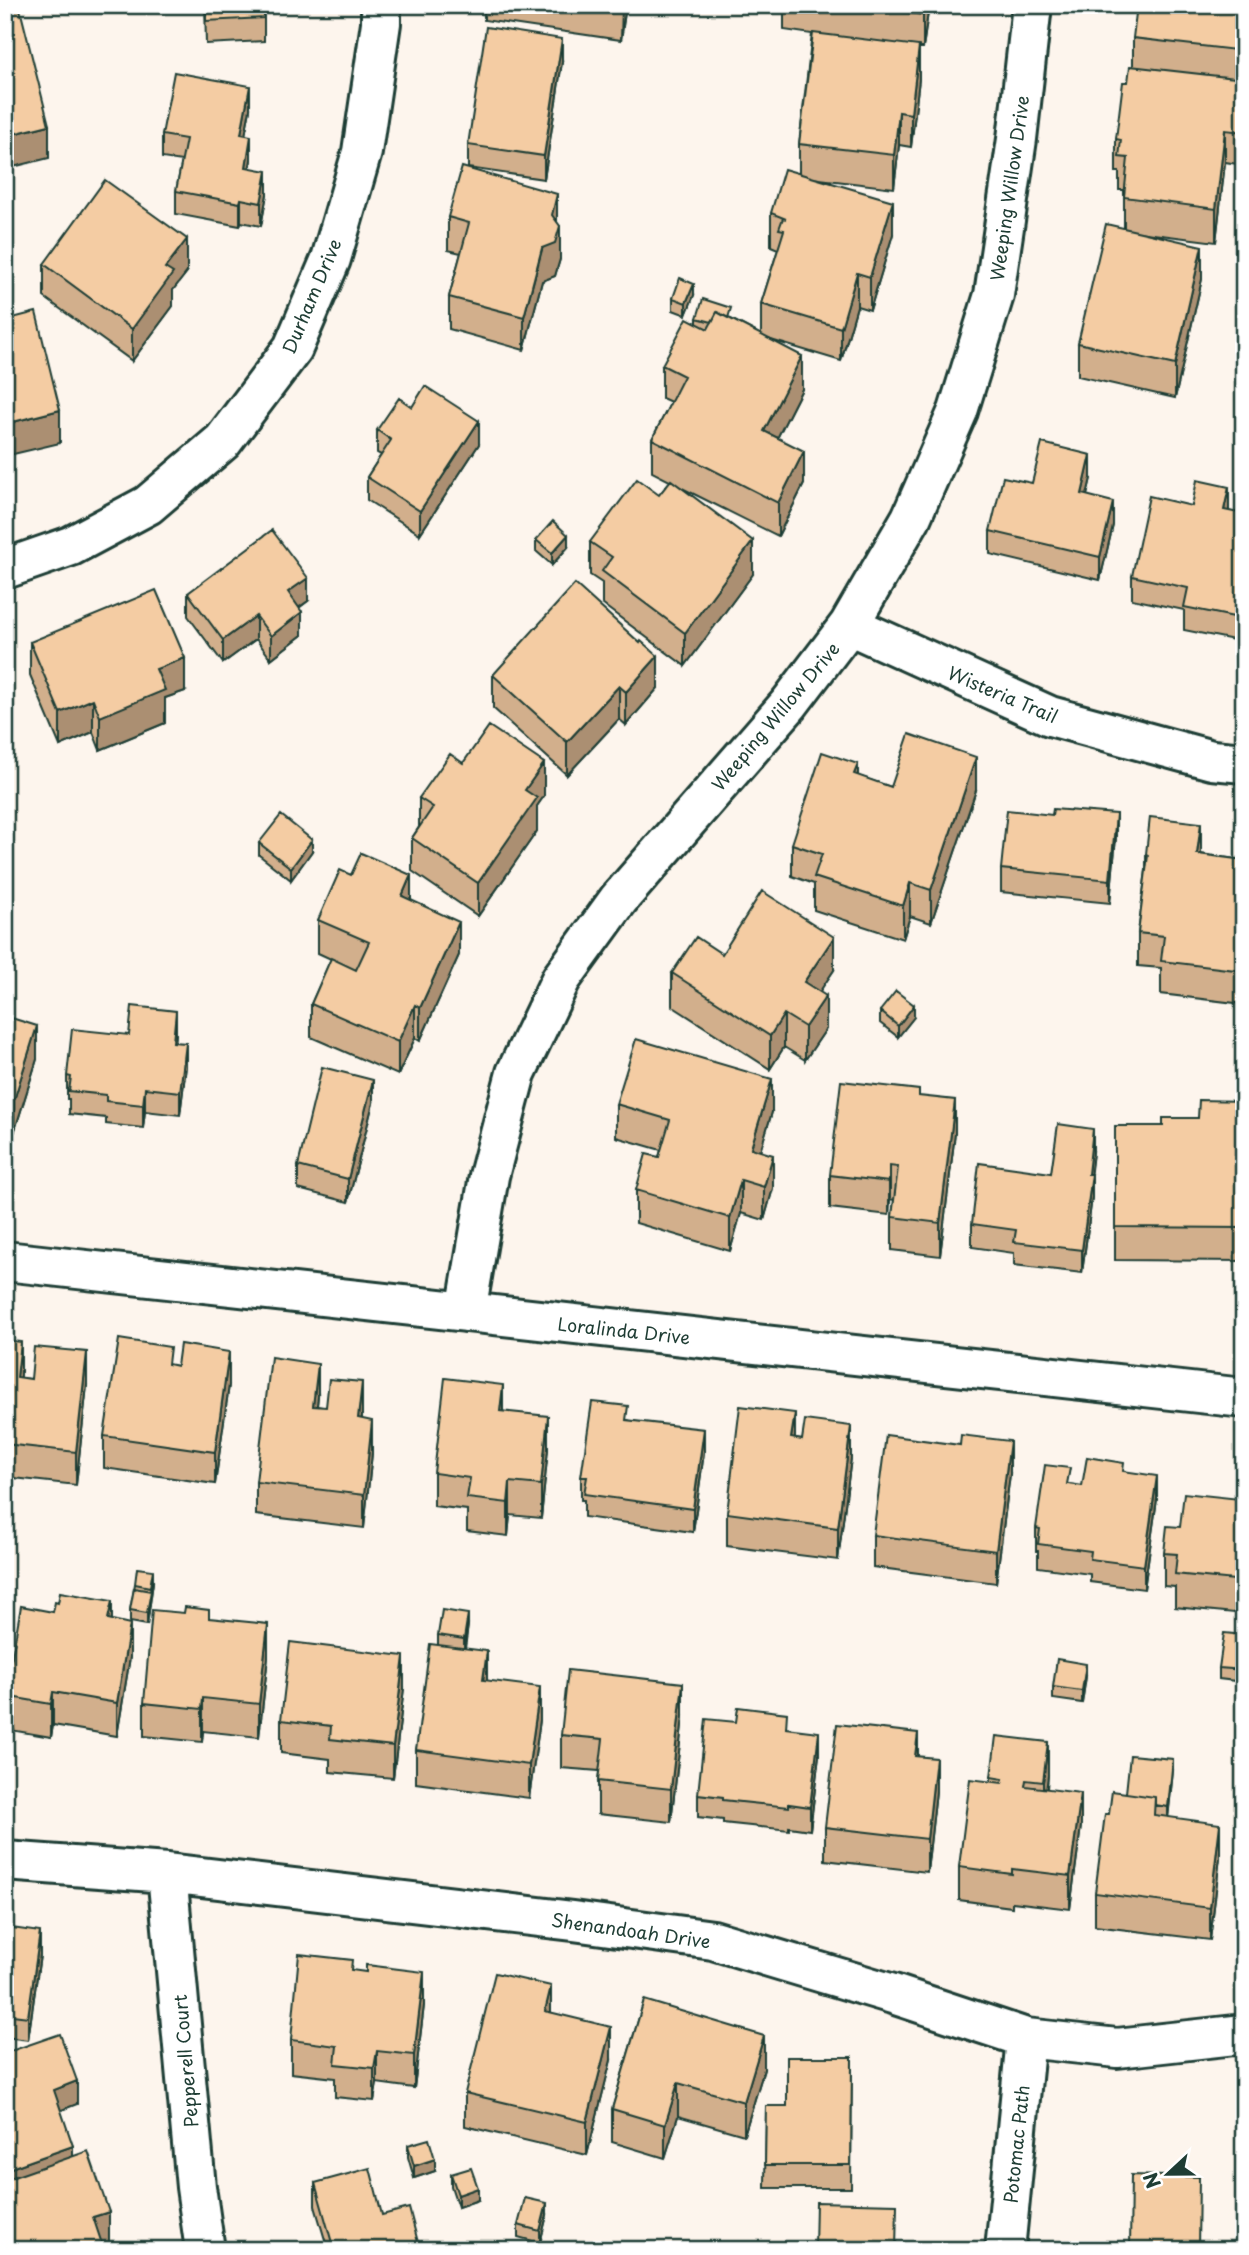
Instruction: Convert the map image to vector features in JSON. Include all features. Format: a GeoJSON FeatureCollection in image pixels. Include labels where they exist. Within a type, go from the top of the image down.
{"type":"FeatureCollection","features":[{"type":"Feature","properties":{"kind":"street","name":"Durham Drive"},"geometry":{"type":"LineString","coordinates":[[5,569],[71,546],[148,505],[223,441],[293,348],[331,259],[362,152],[381,23],[381,5]]}},
{"type":"Feature","properties":{"kind":"street","name":"Weeping Willow Drive"},"geometry":{"type":"LineString","coordinates":[[466,1312],[489,1176],[516,1073],[561,979],[619,899],[789,704],[849,625],[911,518],[958,411],[994,295],[1017,139],[1032,5]]}},
{"type":"Feature","properties":{"kind":"street","name":"Wisteria Trail"},"geometry":{"type":"LineString","coordinates":[[849,625],[1050,716],[1212,760],[1244,763]]}},
{"type":"Feature","properties":{"kind":"street","name":"Loralinda Drive"},"geometry":{"type":"LineString","coordinates":[[5,1261],[1244,1398]]}},
{"type":"Feature","properties":{"kind":"street","name":"Shenandoah Drive"},"geometry":{"type":"LineString","coordinates":[[5,1861],[167,1873],[713,1940],[893,1994],[1026,2038],[1117,2048],[1244,2034]]}},
{"type":"Feature","properties":{"kind":"street","name":"Pepperell Court"},"geometry":{"type":"LineString","coordinates":[[167,1873],[196,2188],[205,2250]]}},
{"type":"Feature","properties":{"kind":"street","name":"Potomac Path"},"geometry":{"type":"LineString","coordinates":[[1005,2250],[1026,2038]]}},
{"type":"Feature","properties":{"kind":"building"},"geometry":{"type":"Polygon","coordinates":[[[5,5],[19,5],[49,125],[5,136],[5,5]]]}},
{"type":"Feature","properties":{"kind":"building"},"geometry":{"type":"Polygon","coordinates":[[[206,5],[264,5],[264,18],[206,21],[206,5]]]}},
{"type":"Feature","properties":{"kind":"building"},"geometry":{"type":"Polygon","coordinates":[[[845,5],[925,5],[923,15],[845,5]]]}},
{"type":"Feature","properties":{"kind":"building"},"geometry":{"type":"Polygon","coordinates":[[[1137,5],[1244,5],[1244,51],[1133,38],[1137,5]]]}},
{"type":"Feature","properties":{"kind":"building"},"geometry":{"type":"Polygon","coordinates":[[[486,27],[562,39],[544,156],[468,145],[486,27]]]}},
{"type":"Feature","properties":{"kind":"building"},"geometry":{"type":"Polygon","coordinates":[[[813,33],[919,46],[911,114],[899,112],[894,155],[799,144],[813,33]]]}},
{"type":"Feature","properties":{"kind":"building"},"geometry":{"type":"Polygon","coordinates":[[[1130,66],[1244,79],[1244,132],[1225,130],[1216,209],[1124,197],[1128,158],[1119,157],[1121,140],[1116,139],[1123,82],[1128,82],[1130,66]]]}},
{"type":"Feature","properties":{"kind":"building"},"geometry":{"type":"Polygon","coordinates":[[[174,72],[250,86],[241,134],[251,136],[246,167],[267,171],[261,203],[241,199],[240,203],[176,191],[186,139],[162,135],[174,72]]]}},
{"type":"Feature","properties":{"kind":"building"},"geometry":{"type":"Polygon","coordinates":[[[462,167],[557,194],[552,215],[560,226],[555,243],[542,248],[524,317],[449,297],[469,223],[448,217],[462,167]]]}},
{"type":"Feature","properties":{"kind":"building"},"geometry":{"type":"Polygon","coordinates":[[[784,169],[893,201],[870,277],[857,273],[841,328],[761,304],[784,230],[779,229],[783,218],[786,219],[771,213],[784,169]]]}},
{"type":"Feature","properties":{"kind":"building"},"geometry":{"type":"Polygon","coordinates":[[[105,180],[187,239],[165,268],[173,273],[132,329],[44,264],[105,180]]]}},
{"type":"Feature","properties":{"kind":"building"},"geometry":{"type":"Polygon","coordinates":[[[1106,224],[1202,246],[1175,365],[1078,343],[1106,224]]]}},
{"type":"Feature","properties":{"kind":"building"},"geometry":{"type":"Polygon","coordinates":[[[680,278],[694,284],[686,303],[673,298],[680,278]]]}},
{"type":"Feature","properties":{"kind":"building"},"geometry":{"type":"Polygon","coordinates":[[[703,299],[731,308],[728,318],[717,312],[712,322],[697,318],[703,299]]]}},
{"type":"Feature","properties":{"kind":"building"},"geometry":{"type":"Polygon","coordinates":[[[36,312],[60,410],[5,424],[5,320],[36,312]]]}},
{"type":"Feature","properties":{"kind":"building"},"geometry":{"type":"Polygon","coordinates":[[[717,312],[802,356],[764,431],[804,451],[778,503],[652,439],[684,376],[662,365],[687,318],[708,329],[717,312]]]}},
{"type":"Feature","properties":{"kind":"building"},"geometry":{"type":"Polygon","coordinates":[[[425,386],[479,421],[420,511],[367,477],[391,440],[377,430],[399,398],[412,407],[425,386]]]}},
{"type":"Feature","properties":{"kind":"building"},"geometry":{"type":"Polygon","coordinates":[[[1042,443],[1091,455],[1082,494],[1113,502],[1100,557],[990,531],[1003,477],[1032,483],[1042,443]]]}},
{"type":"Feature","properties":{"kind":"building"},"geometry":{"type":"Polygon","coordinates":[[[637,479],[659,495],[671,480],[753,541],[685,633],[602,571],[612,557],[590,542],[637,479]]]}},
{"type":"Feature","properties":{"kind":"building"},"geometry":{"type":"Polygon","coordinates":[[[1197,480],[1229,487],[1224,510],[1239,513],[1241,500],[1244,501],[1244,619],[1184,607],[1188,588],[1132,576],[1149,496],[1192,506],[1197,480]]]}},
{"type":"Feature","properties":{"kind":"building"},"geometry":{"type":"Polygon","coordinates":[[[553,521],[568,535],[552,553],[536,540],[553,521]]]}},
{"type":"Feature","properties":{"kind":"building"},"geometry":{"type":"Polygon","coordinates":[[[272,530],[308,578],[288,592],[302,612],[271,636],[256,616],[223,640],[188,593],[272,530]]]}},
{"type":"Feature","properties":{"kind":"building"},"geometry":{"type":"Polygon","coordinates":[[[575,584],[658,656],[626,692],[619,686],[567,742],[493,675],[575,584]]]}},
{"type":"Feature","properties":{"kind":"building"},"geometry":{"type":"Polygon","coordinates":[[[156,590],[185,658],[156,669],[165,690],[100,717],[93,699],[60,713],[30,642],[156,590]]]}},
{"type":"Feature","properties":{"kind":"building"},"geometry":{"type":"Polygon","coordinates":[[[489,726],[544,763],[525,790],[537,798],[478,883],[412,838],[433,807],[419,798],[450,754],[463,763],[489,726]]]}},
{"type":"Feature","properties":{"kind":"building"},"geometry":{"type":"Polygon","coordinates":[[[909,734],[976,757],[931,890],[910,883],[903,906],[814,877],[822,854],[792,844],[822,752],[858,764],[854,774],[891,787],[909,734]]]}},
{"type":"Feature","properties":{"kind":"building"},"geometry":{"type":"Polygon","coordinates":[[[1053,809],[1116,814],[1110,880],[1001,869],[1007,810],[1052,815],[1053,809]]]}},
{"type":"Feature","properties":{"kind":"building"},"geometry":{"type":"Polygon","coordinates":[[[281,815],[312,840],[291,868],[259,843],[281,815]]]}},
{"type":"Feature","properties":{"kind":"building"},"geometry":{"type":"Polygon","coordinates":[[[1150,817],[1201,823],[1197,854],[1244,860],[1244,971],[1161,961],[1164,936],[1138,933],[1150,817]]]}},
{"type":"Feature","properties":{"kind":"building"},"geometry":{"type":"Polygon","coordinates":[[[361,853],[411,875],[402,896],[459,922],[420,1008],[415,1005],[398,1042],[311,1004],[331,958],[356,970],[369,942],[318,920],[340,870],[351,875],[361,853]]]}},
{"type":"Feature","properties":{"kind":"building"},"geometry":{"type":"Polygon","coordinates":[[[762,891],[834,937],[804,982],[826,996],[805,1027],[784,1014],[770,1036],[672,973],[696,937],[722,954],[762,891]]]}},
{"type":"Feature","properties":{"kind":"building"},"geometry":{"type":"Polygon","coordinates":[[[896,991],[914,1005],[898,1026],[880,1011],[896,991]]]}},
{"type":"Feature","properties":{"kind":"building"},"geometry":{"type":"Polygon","coordinates":[[[132,1006],[176,1011],[173,1042],[186,1043],[180,1092],[145,1088],[143,1105],[106,1101],[106,1095],[69,1091],[71,1077],[67,1076],[72,1029],[129,1035],[132,1006]]]}},
{"type":"Feature","properties":{"kind":"building"},"geometry":{"type":"Polygon","coordinates":[[[5,1016],[37,1026],[14,1100],[5,1098],[5,1016]]]}},
{"type":"Feature","properties":{"kind":"building"},"geometry":{"type":"Polygon","coordinates":[[[636,1039],[772,1079],[751,1148],[773,1155],[764,1187],[741,1180],[730,1218],[636,1190],[646,1154],[659,1157],[670,1120],[616,1104],[636,1039]]]}},
{"type":"Feature","properties":{"kind":"building"},"geometry":{"type":"Polygon","coordinates":[[[1239,1054],[1244,1054],[1244,1072],[1238,1071],[1239,1054]]]}},
{"type":"Feature","properties":{"kind":"building"},"geometry":{"type":"Polygon","coordinates":[[[322,1067],[373,1080],[348,1179],[298,1166],[322,1067]]]}},
{"type":"Feature","properties":{"kind":"building"},"geometry":{"type":"Polygon","coordinates":[[[841,1081],[919,1090],[919,1096],[955,1100],[940,1223],[892,1217],[898,1167],[890,1166],[889,1182],[830,1175],[841,1081]]]}},
{"type":"Feature","properties":{"kind":"building"},"geometry":{"type":"Polygon","coordinates":[[[1199,1100],[1244,1101],[1244,1228],[1115,1227],[1115,1126],[1163,1126],[1163,1118],[1198,1118],[1199,1100]]]}},
{"type":"Feature","properties":{"kind":"building"},"geometry":{"type":"Polygon","coordinates":[[[1058,1124],[1093,1129],[1088,1174],[1092,1174],[1082,1250],[1014,1242],[1016,1230],[972,1224],[979,1163],[1051,1173],[1058,1124]]]}},
{"type":"Feature","properties":{"kind":"building"},"geometry":{"type":"Polygon","coordinates":[[[119,1339],[170,1347],[168,1364],[177,1366],[180,1344],[229,1352],[215,1452],[104,1436],[119,1339]]]}},
{"type":"Feature","properties":{"kind":"building"},"geometry":{"type":"Polygon","coordinates":[[[5,1340],[21,1342],[17,1377],[31,1379],[34,1347],[87,1352],[76,1452],[5,1444],[5,1340]]]}},
{"type":"Feature","properties":{"kind":"building"},"geometry":{"type":"Polygon","coordinates":[[[271,1357],[318,1364],[313,1406],[326,1407],[329,1379],[362,1382],[358,1418],[372,1421],[364,1495],[256,1482],[271,1357]]]}},
{"type":"Feature","properties":{"kind":"building"},"geometry":{"type":"Polygon","coordinates":[[[445,1378],[503,1385],[500,1411],[548,1416],[541,1485],[510,1482],[508,1503],[467,1498],[470,1478],[434,1473],[445,1378]]]}},
{"type":"Feature","properties":{"kind":"building"},"geometry":{"type":"Polygon","coordinates":[[[592,1402],[628,1406],[626,1420],[704,1429],[693,1509],[584,1494],[587,1477],[581,1477],[592,1402]]]}},
{"type":"Feature","properties":{"kind":"building"},"geometry":{"type":"Polygon","coordinates":[[[740,1406],[795,1413],[791,1438],[802,1440],[805,1420],[851,1426],[838,1528],[727,1513],[740,1406]]]}},
{"type":"Feature","properties":{"kind":"building"},"geometry":{"type":"Polygon","coordinates":[[[886,1435],[960,1445],[961,1435],[1010,1441],[996,1551],[873,1535],[886,1435]]]}},
{"type":"Feature","properties":{"kind":"building"},"geometry":{"type":"Polygon","coordinates":[[[1087,1457],[1124,1463],[1123,1471],[1157,1476],[1144,1566],[1090,1559],[1091,1551],[1038,1544],[1040,1529],[1036,1528],[1045,1465],[1070,1468],[1067,1484],[1082,1486],[1087,1457]]]}},
{"type":"Feature","properties":{"kind":"building"},"geometry":{"type":"Polygon","coordinates":[[[1242,1469],[1244,1581],[1175,1574],[1177,1554],[1164,1553],[1167,1526],[1180,1527],[1184,1493],[1239,1499],[1242,1469]]]}},
{"type":"Feature","properties":{"kind":"building"},"geometry":{"type":"Polygon","coordinates":[[[137,1568],[153,1570],[150,1587],[135,1584],[137,1568]]]}},
{"type":"Feature","properties":{"kind":"building"},"geometry":{"type":"Polygon","coordinates":[[[134,1588],[151,1591],[147,1613],[130,1610],[134,1588]]]}},
{"type":"Feature","properties":{"kind":"building"},"geometry":{"type":"Polygon","coordinates":[[[60,1592],[112,1601],[108,1619],[130,1624],[117,1703],[53,1692],[51,1704],[5,1696],[21,1606],[53,1612],[60,1592]]]}},
{"type":"Feature","properties":{"kind":"building"},"geometry":{"type":"Polygon","coordinates":[[[185,1607],[209,1610],[209,1618],[268,1624],[259,1704],[203,1698],[202,1709],[144,1703],[152,1610],[184,1613],[185,1607]]]}},
{"type":"Feature","properties":{"kind":"building"},"geometry":{"type":"Polygon","coordinates":[[[442,1610],[468,1614],[464,1639],[438,1635],[442,1610]]]}},
{"type":"Feature","properties":{"kind":"building"},"geometry":{"type":"Polygon","coordinates":[[[1224,1633],[1244,1635],[1244,1670],[1219,1668],[1224,1633]]]}},
{"type":"Feature","properties":{"kind":"building"},"geometry":{"type":"Polygon","coordinates":[[[290,1642],[404,1656],[393,1746],[330,1739],[331,1726],[281,1720],[290,1642]]]}},
{"type":"Feature","properties":{"kind":"building"},"geometry":{"type":"Polygon","coordinates":[[[430,1644],[487,1651],[483,1680],[540,1687],[529,1765],[416,1750],[430,1644]]]}},
{"type":"Feature","properties":{"kind":"building"},"geometry":{"type":"Polygon","coordinates":[[[1057,1659],[1086,1664],[1082,1691],[1053,1687],[1057,1659]]]}},
{"type":"Feature","properties":{"kind":"building"},"geometry":{"type":"Polygon","coordinates":[[[568,1670],[683,1683],[671,1789],[598,1781],[603,1739],[561,1735],[568,1670]]]}},
{"type":"Feature","properties":{"kind":"building"},"geometry":{"type":"Polygon","coordinates":[[[738,1707],[787,1713],[786,1728],[819,1732],[810,1807],[723,1800],[723,1797],[698,1794],[706,1719],[736,1722],[738,1707]]]}},
{"type":"Feature","properties":{"kind":"building"},"geometry":{"type":"Polygon","coordinates":[[[837,1724],[918,1733],[915,1756],[936,1758],[927,1839],[825,1827],[837,1724]]]}},
{"type":"Feature","properties":{"kind":"building"},"geometry":{"type":"Polygon","coordinates":[[[996,1736],[1048,1742],[1043,1782],[1026,1780],[1025,1786],[1081,1793],[1070,1876],[1012,1869],[1012,1874],[959,1867],[970,1779],[1002,1783],[1003,1779],[991,1777],[996,1736]]]}},
{"type":"Feature","properties":{"kind":"building"},"geometry":{"type":"Polygon","coordinates":[[[1130,1755],[1173,1759],[1168,1807],[1155,1805],[1155,1797],[1126,1793],[1130,1755]]]}},
{"type":"Feature","properties":{"kind":"building"},"geometry":{"type":"Polygon","coordinates":[[[1112,1791],[1155,1797],[1154,1815],[1220,1824],[1210,1908],[1095,1893],[1105,1814],[1109,1814],[1112,1791]]]}},
{"type":"Feature","properties":{"kind":"building"},"geometry":{"type":"Polygon","coordinates":[[[5,1927],[40,1932],[28,2017],[5,2014],[5,1927]]]}},
{"type":"Feature","properties":{"kind":"building"},"geometry":{"type":"Polygon","coordinates":[[[299,1954],[352,1960],[351,1970],[366,1972],[366,1965],[424,1972],[414,2055],[377,2051],[374,2068],[335,2064],[337,2046],[291,2040],[299,1954]]]}},
{"type":"Feature","properties":{"kind":"building"},"geometry":{"type":"Polygon","coordinates":[[[495,1973],[551,1986],[545,2011],[611,2027],[587,2122],[465,2093],[495,1973]]]}},
{"type":"Feature","properties":{"kind":"building"},"geometry":{"type":"Polygon","coordinates":[[[644,2000],[764,2036],[744,2102],[678,2083],[665,2125],[612,2109],[644,2000]]]}},
{"type":"Feature","properties":{"kind":"building"},"geometry":{"type":"Polygon","coordinates":[[[60,2034],[77,2081],[54,2090],[73,2146],[5,2170],[5,2053],[60,2034]]]}},
{"type":"Feature","properties":{"kind":"building"},"geometry":{"type":"Polygon","coordinates":[[[787,2057],[852,2057],[851,2165],[765,2165],[766,2106],[787,2106],[787,2057]]]}},
{"type":"Feature","properties":{"kind":"building"},"geometry":{"type":"Polygon","coordinates":[[[429,2139],[435,2159],[414,2166],[408,2145],[429,2139]]]}},
{"type":"Feature","properties":{"kind":"building"},"geometry":{"type":"Polygon","coordinates":[[[88,2151],[109,2212],[93,2217],[104,2250],[5,2250],[5,2180],[88,2151]]]}},
{"type":"Feature","properties":{"kind":"building"},"geometry":{"type":"Polygon","coordinates":[[[370,2168],[382,2215],[409,2208],[420,2250],[334,2250],[315,2183],[370,2168]]]}},
{"type":"Feature","properties":{"kind":"building"},"geometry":{"type":"Polygon","coordinates":[[[471,2168],[478,2188],[458,2195],[451,2174],[471,2168]]]}},
{"type":"Feature","properties":{"kind":"building"},"geometry":{"type":"Polygon","coordinates":[[[1131,2175],[1199,2177],[1198,2250],[1130,2250],[1131,2175]]]}},
{"type":"Feature","properties":{"kind":"building"},"geometry":{"type":"Polygon","coordinates":[[[525,2198],[547,2203],[540,2231],[518,2225],[525,2198]]]}},
{"type":"Feature","properties":{"kind":"building"},"geometry":{"type":"Polygon","coordinates":[[[816,2202],[897,2204],[896,2250],[815,2250],[816,2202]]]}}]}
